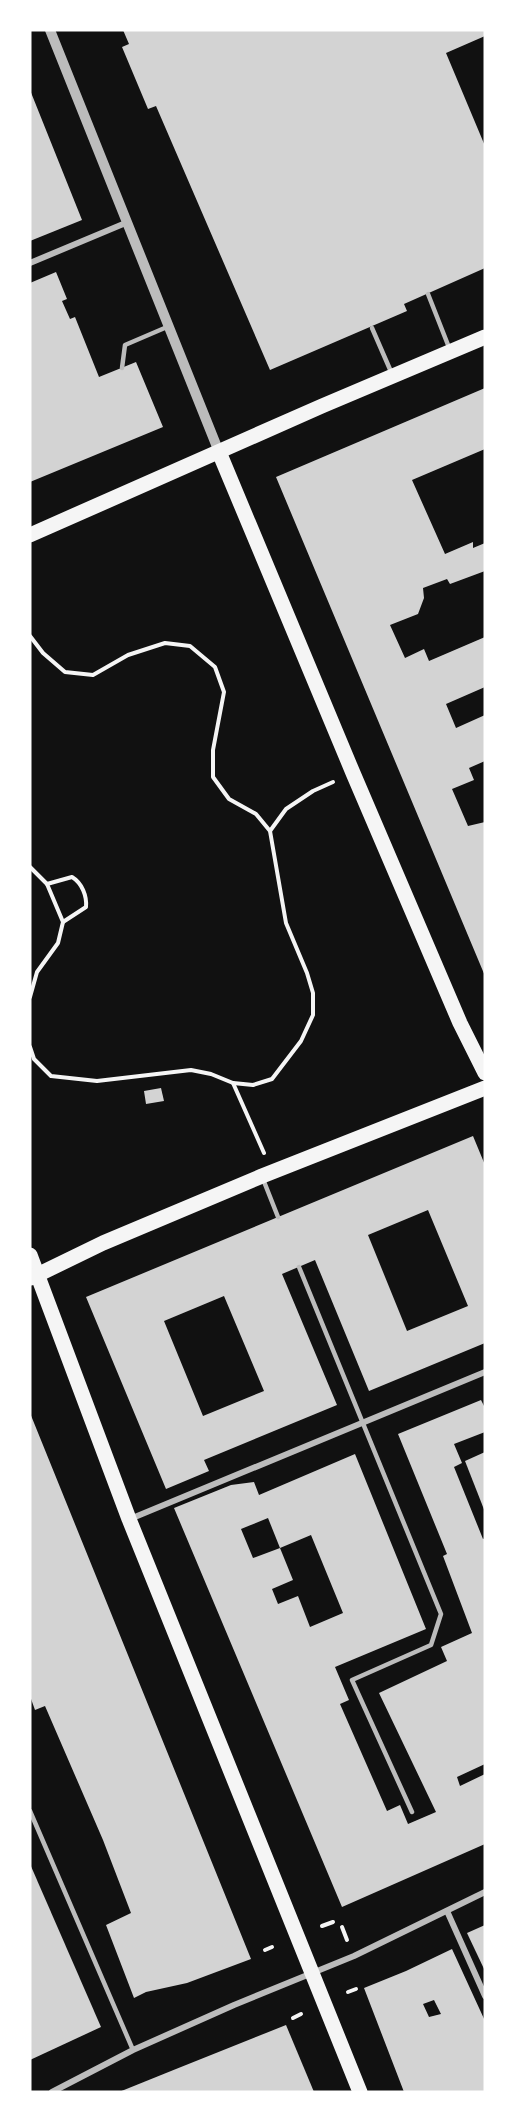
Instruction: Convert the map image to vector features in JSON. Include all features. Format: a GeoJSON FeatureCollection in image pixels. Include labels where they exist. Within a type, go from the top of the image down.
{"type":"FeatureCollection","features":[{"type":"Feature","properties":{"kind":"main road"},"geometry":{"type":"LineString","coordinates":[[30,535],[485,337]]}},
{"type":"Feature","properties":{"kind":"main road"},"geometry":{"type":"LineString","coordinates":[[219,452],[357,784],[456,1012],[485,1073]]}},
{"type":"Feature","properties":{"kind":"main road"},"geometry":{"type":"LineString","coordinates":[[34,1276],[75,1256],[262,1176],[485,1088]]}},
{"type":"Feature","properties":{"kind":"main road"},"geometry":{"type":"LineString","coordinates":[[30,1255],[34,1276],[129,1519],[360,2092]]}},
{"type":"Feature","properties":{"kind":"street"},"geometry":{"type":"LineString","coordinates":[[50,30],[219,452]]}},
{"type":"Feature","properties":{"kind":"street"},"geometry":{"type":"LineString","coordinates":[[30,263],[128,222]]}},
{"type":"Feature","properties":{"kind":"street"},"geometry":{"type":"LineString","coordinates":[[129,1519],[485,1372]]}},
{"type":"Feature","properties":{"kind":"street"},"geometry":{"type":"LineString","coordinates":[[52,2092],[133,2050],[234,2005],[312,1974],[485,1892]]}},
{"type":"Feature","properties":{"kind":"street"},"geometry":{"type":"LineString","coordinates":[[447,1911],[485,1996]]}},
{"type":"Feature","properties":{"kind":"lane"},"geometry":{"type":"LineString","coordinates":[[428,294],[451,351]]}},
{"type":"Feature","properties":{"kind":"lane"},"geometry":{"type":"LineString","coordinates":[[122,368],[125,345],[169,326]]}},
{"type":"Feature","properties":{"kind":"lane"},"geometry":{"type":"LineString","coordinates":[[372,327],[393,376]]}},
{"type":"Feature","properties":{"kind":"lane"},"geometry":{"type":"LineString","coordinates":[[262,1176],[278,1217]]}},
{"type":"Feature","properties":{"kind":"lane"},"geometry":{"type":"LineString","coordinates":[[299,1267],[441,1614],[431,1645],[352,1680],[412,1812]]}},
{"type":"Feature","properties":{"kind":"lane"},"geometry":{"type":"LineString","coordinates":[[30,1811],[133,2050]]}},
{"type":"Feature","properties":{"kind":"path"},"geometry":{"type":"LineString","coordinates":[[30,636],[44,653],[65,672],[93,675],[128,655],[165,643],[190,646],[215,667],[224,692],[213,750],[213,777],[229,799],[256,814],[270,831],[286,923],[313,993],[313,1015],[301,1041],[272,1078],[253,1085],[232,1083],[211,1074],[191,1070],[97,1081],[51,1076],[34,1059],[30,1047]]}},
{"type":"Feature","properties":{"kind":"path"},"geometry":{"type":"LineString","coordinates":[[270,831],[286,809],[313,791]]}},
{"type":"Feature","properties":{"kind":"path"},"geometry":{"type":"LineString","coordinates":[[30,867],[47,884],[63,922],[58,943],[37,972],[30,997]]}},
{"type":"Feature","properties":{"kind":"path"},"geometry":{"type":"LineString","coordinates":[[47,884],[72,877],[78,880],[87,899],[86,907],[63,922]]}},
{"type":"Feature","properties":{"kind":"path"},"geometry":{"type":"LineString","coordinates":[[30,974],[37,972]]}},
{"type":"Feature","properties":{"kind":"path"},"geometry":{"type":"LineString","coordinates":[[232,1083],[254,1132]]}},
{"type":"Feature","properties":{"kind":"path"},"geometry":{"type":"LineString","coordinates":[[322,1926],[333,1922]]}},
{"type":"Feature","properties":{"kind":"path"},"geometry":{"type":"LineString","coordinates":[[342,1927],[348,1941]]}},
{"type":"Feature","properties":{"kind":"path"},"geometry":{"type":"LineString","coordinates":[[265,1950],[272,1947]]}},
{"type":"Feature","properties":{"kind":"path"},"geometry":{"type":"LineString","coordinates":[[348,1992],[356,1989]]}},
{"type":"Feature","properties":{"kind":"path"},"geometry":{"type":"LineString","coordinates":[[293,2018],[301,2014]]}},
{"type":"Feature","properties":{"kind":"building"},"geometry":{"type":"Polygon","coordinates":[[[123,30],[485,30],[485,36],[446,53],[485,146],[485,268],[404,304],[407,311],[270,370],[156,106],[148,109],[122,47],[129,44],[123,30]]]}},
{"type":"Feature","properties":{"kind":"building"},"geometry":{"type":"Polygon","coordinates":[[[30,90],[82,220],[30,241],[30,90]]]}},
{"type":"Feature","properties":{"kind":"building"},"geometry":{"type":"Polygon","coordinates":[[[56,272],[67,299],[62,301],[70,319],[75,317],[99,377],[136,362],[163,427],[30,482],[30,283],[56,272]]]}},
{"type":"Feature","properties":{"kind":"building"},"geometry":{"type":"Polygon","coordinates":[[[485,388],[485,449],[412,480],[445,554],[473,542],[473,548],[485,543],[485,571],[450,584],[447,579],[423,588],[424,598],[418,614],[390,625],[405,658],[424,649],[429,661],[485,637],[485,687],[446,704],[456,728],[485,715],[485,761],[469,768],[474,780],[452,789],[468,826],[485,822],[485,976],[276,477],[485,388]]]}},
{"type":"Feature","properties":{"kind":"building"},"geometry":{"type":"Polygon","coordinates":[[[161,1088],[164,1101],[146,1104],[144,1091],[161,1088]]]}},
{"type":"Feature","properties":{"kind":"building"},"geometry":{"type":"Polygon","coordinates":[[[473,1136],[485,1165],[485,1343],[369,1391],[315,1260],[282,1274],[337,1405],[204,1460],[209,1471],[166,1489],[86,1297],[473,1136]],[[428,1210],[368,1235],[407,1331],[468,1306],[428,1210]],[[224,1296],[164,1321],[203,1416],[264,1391],[224,1296]]]}},
{"type":"Feature","properties":{"kind":"building"},"geometry":{"type":"Polygon","coordinates":[[[481,1400],[485,1408],[485,1432],[454,1444],[462,1463],[454,1467],[483,1539],[485,1538],[485,1764],[457,1777],[460,1786],[485,1774],[485,1844],[342,1907],[174,1508],[231,1485],[254,1482],[259,1495],[355,1454],[426,1629],[335,1667],[349,1700],[340,1704],[387,1811],[400,1805],[408,1824],[436,1812],[379,1693],[447,1661],[441,1647],[472,1633],[443,1556],[447,1554],[398,1434],[481,1400]],[[268,1518],[241,1529],[253,1558],[280,1548],[268,1518]],[[311,1535],[280,1548],[293,1580],[272,1589],[278,1604],[298,1596],[310,1627],[343,1613],[311,1535]]]}},
{"type":"Feature","properties":{"kind":"building"},"geometry":{"type":"Polygon","coordinates":[[[30,1413],[251,1959],[187,1983],[146,1992],[134,1998],[106,1925],[131,1913],[103,1840],[45,1706],[35,1710],[30,1696],[30,1413]]]}},
{"type":"Feature","properties":{"kind":"building"},"geometry":{"type":"Polygon","coordinates":[[[485,1452],[485,1512],[465,1461],[485,1452]]]}},
{"type":"Feature","properties":{"kind":"building"},"geometry":{"type":"Polygon","coordinates":[[[30,1864],[101,2027],[30,2060],[30,1864]]]}},
{"type":"Feature","properties":{"kind":"building"},"geometry":{"type":"Polygon","coordinates":[[[485,1925],[485,1971],[467,1933],[485,1925]]]}},
{"type":"Feature","properties":{"kind":"building"},"geometry":{"type":"Polygon","coordinates":[[[452,1949],[485,2021],[485,2092],[404,2092],[364,1988],[452,1949]],[[434,2000],[423,2004],[429,2017],[441,2014],[434,2000]]]}},
{"type":"Feature","properties":{"kind":"building"},"geometry":{"type":"Polygon","coordinates":[[[286,2025],[314,2092],[119,2092],[176,2069],[286,2025]]]}}]}
